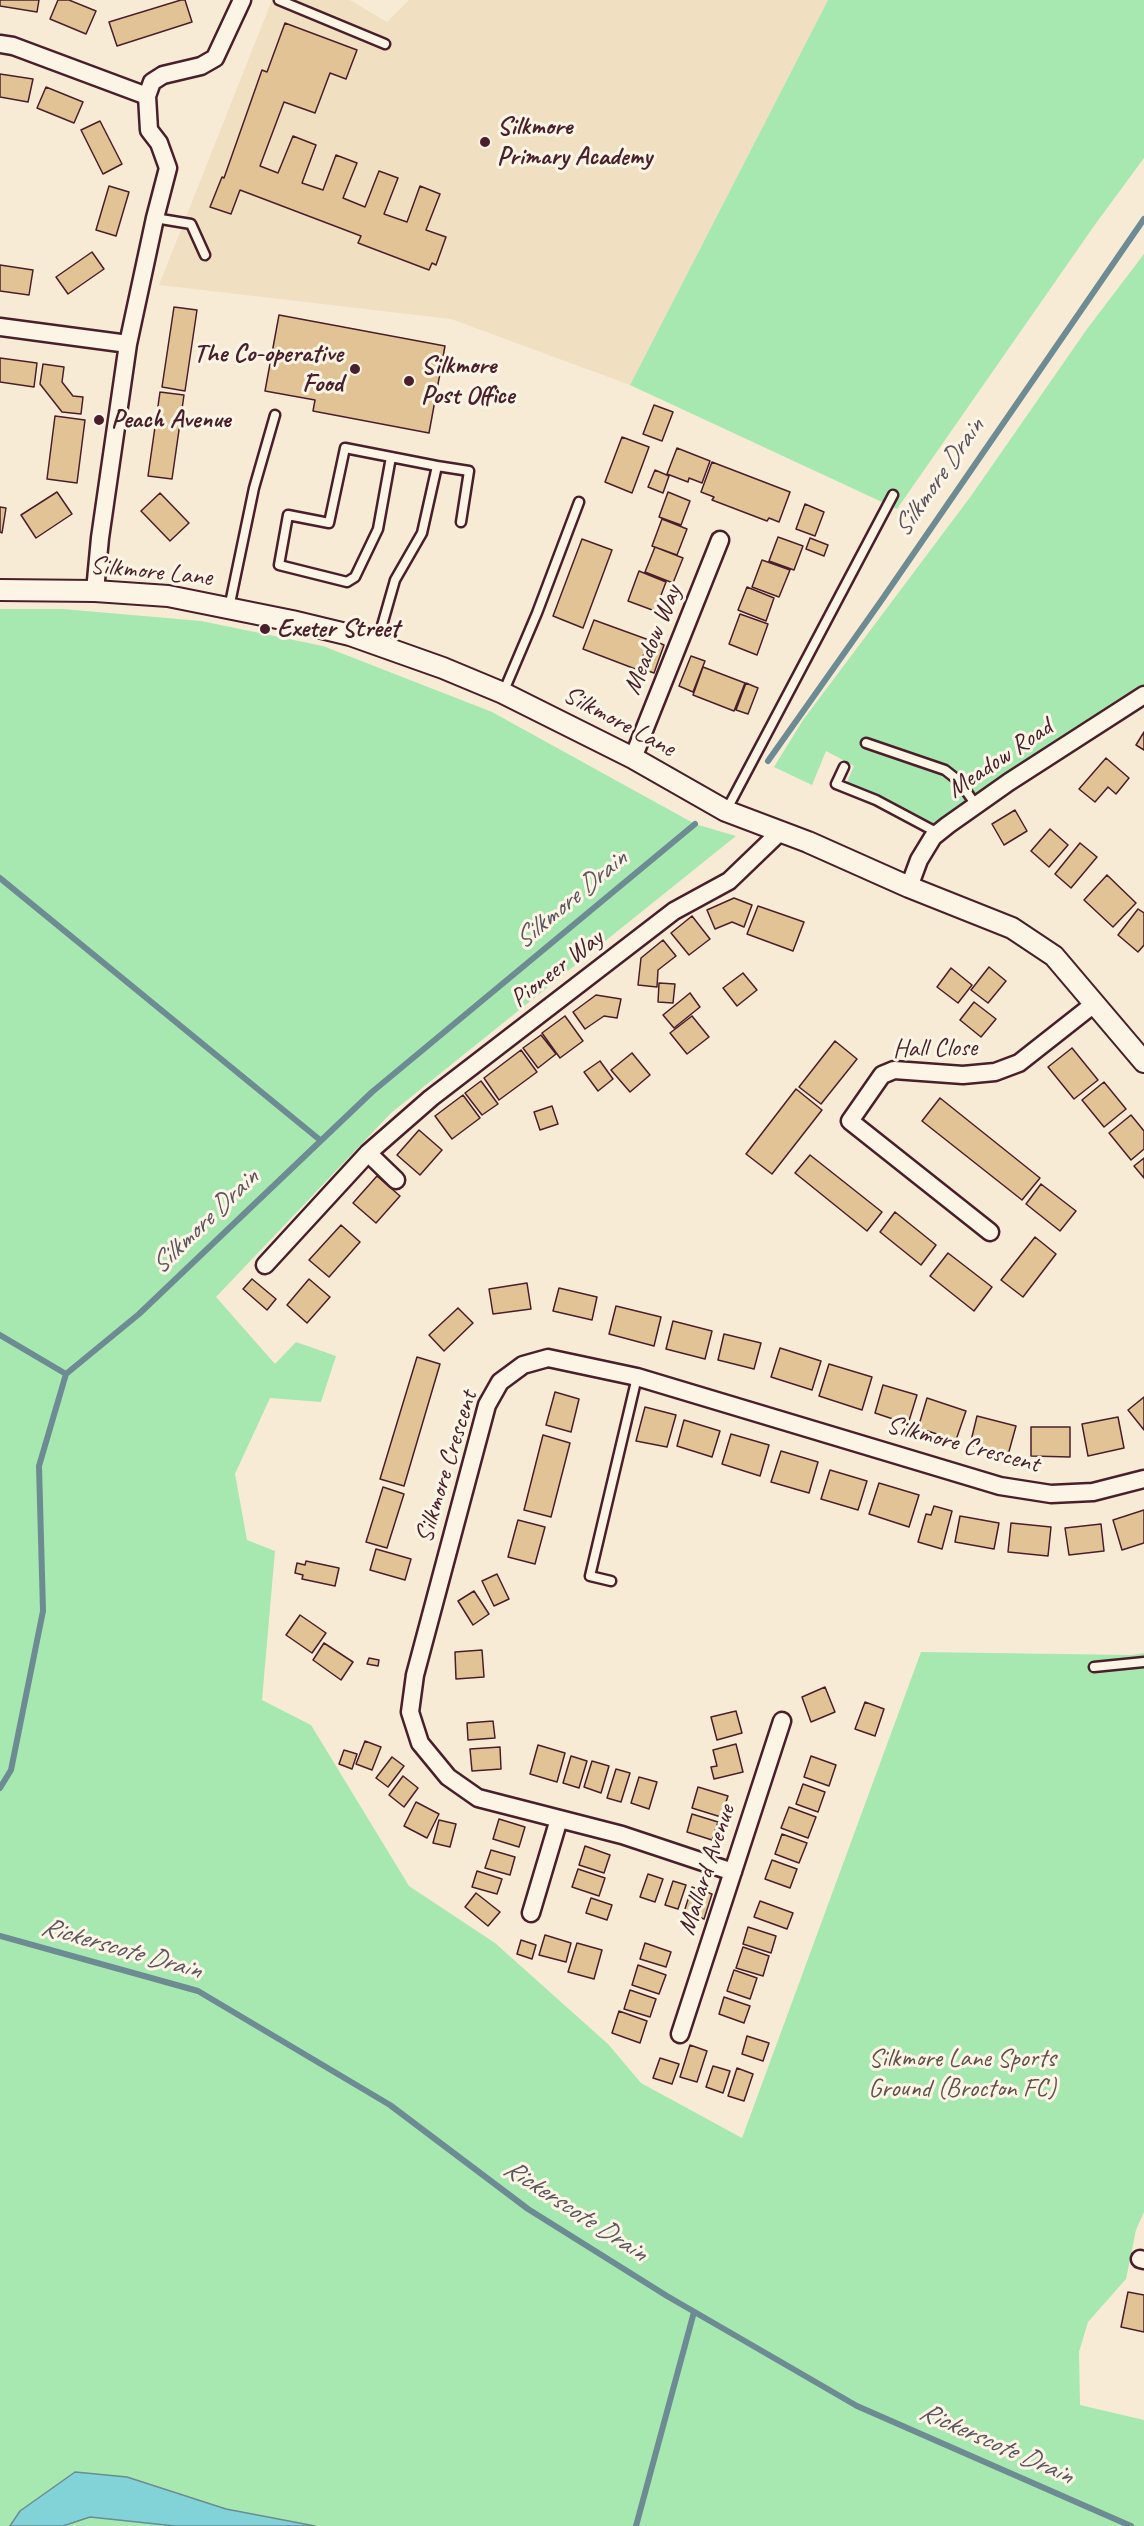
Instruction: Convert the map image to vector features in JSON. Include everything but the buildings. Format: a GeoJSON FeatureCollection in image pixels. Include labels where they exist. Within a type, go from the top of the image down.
{"type":"FeatureCollection","features":[{"type":"Feature","properties":{"kind":"street"},"geometry":{"type":"LineString","coordinates":[[95,591],[100,538],[128,344],[168,168],[159,143],[149,130],[147,96],[152,82],[163,75],[201,66],[215,58],[242,0]]}},
{"type":"Feature","properties":{"kind":"street"},"geometry":{"type":"LineString","coordinates":[[0,44],[13,46],[147,96]]}},
{"type":"Feature","properties":{"kind":"street"},"geometry":{"type":"LineString","coordinates":[[0,327],[128,344]]}},
{"type":"Feature","properties":{"kind":"street","name":"Meadow Way"},"geometry":{"type":"LineString","coordinates":[[633,758],[720,540]]}},
{"type":"Feature","properties":{"kind":"street","name":"Silkmore Lane"},"geometry":{"type":"LineString","coordinates":[[0,590],[95,591],[168,596],[292,621],[376,644],[443,668],[503,693],[633,758],[726,811],[781,831],[909,887],[1012,928],[1054,957],[1144,1062]]}},
{"type":"Feature","properties":{"kind":"street","name":"Meadow Road"},"geometry":{"type":"LineString","coordinates":[[909,887],[919,860],[938,833],[976,805],[1144,695]]}},
{"type":"Feature","properties":{"kind":"street","name":"Pioneer Way"},"geometry":{"type":"LineString","coordinates":[[265,1264],[368,1153],[431,1098],[674,911],[729,881],[781,831]]}},
{"type":"Feature","properties":{"kind":"street","name":"Hall Close"},"geometry":{"type":"LineString","coordinates":[[990,1232],[850,1121],[882,1075],[894,1070],[963,1075],[995,1072],[1019,1064],[1094,1004]]}},
{"type":"Feature","properties":{"kind":"street"},"geometry":{"type":"LineString","coordinates":[[368,1153],[396,1180]]}},
{"type":"Feature","properties":{"kind":"street","name":"Silkmore Crescent"},"geometry":{"type":"LineString","coordinates":[[733,1872],[622,1835],[478,1798],[448,1777],[420,1743],[410,1712],[415,1675],[487,1405],[500,1382],[523,1365],[548,1358],[637,1377],[1000,1486],[1062,1493],[1093,1492],[1144,1479]]}},
{"type":"Feature","properties":{"kind":"street","name":"Mallard Avenue"},"geometry":{"type":"LineString","coordinates":[[680,2034],[782,1721]]}},
{"type":"Feature","properties":{"kind":"street"},"geometry":{"type":"LineString","coordinates":[[531,1913],[559,1819]]}},
{"type":"Feature","properties":{"kind":"lane"},"geometry":{"type":"LineString","coordinates":[[279,0],[385,44]]}},
{"type":"Feature","properties":{"kind":"lane"},"geometry":{"type":"LineString","coordinates":[[155,218],[191,224],[205,255]]}},
{"type":"Feature","properties":{"kind":"lane"},"geometry":{"type":"LineString","coordinates":[[229,608],[254,488],[275,415]]}},
{"type":"Feature","properties":{"kind":"lane"},"geometry":{"type":"LineString","coordinates":[[391,457],[378,529],[355,577],[347,582],[279,565],[288,515],[329,522],[345,448],[469,471],[461,522]]}},
{"type":"Feature","properties":{"kind":"lane"},"geometry":{"type":"LineString","coordinates":[[376,644],[395,579],[422,533],[436,466]]}},
{"type":"Feature","properties":{"kind":"lane"},"geometry":{"type":"LineString","coordinates":[[726,811],[892,495]]}},
{"type":"Feature","properties":{"kind":"lane"},"geometry":{"type":"LineString","coordinates":[[503,693],[579,502]]}},
{"type":"Feature","properties":{"kind":"lane"},"geometry":{"type":"LineString","coordinates":[[866,743],[945,770],[959,781],[976,805]]}},
{"type":"Feature","properties":{"kind":"lane"},"geometry":{"type":"LineString","coordinates":[[844,767],[836,784],[876,800],[938,833]]}},
{"type":"Feature","properties":{"kind":"lane"},"geometry":{"type":"LineString","coordinates":[[611,1581],[590,1576],[637,1377]]}},
{"type":"Feature","properties":{"kind":"lane"},"geometry":{"type":"LineString","coordinates":[[1094,1667],[1144,1662]]}},
{"type":"Feature","properties":{"kind":"shaded area","name":"Silkmore Primary Academy"},"geometry":{"type":"Polygon","coordinates":[[[272,0],[350,0],[387,22],[409,0],[828,0],[630,385],[451,319],[159,285],[272,0]]]}},
{"type":"Feature","properties":{"kind":"green space"},"geometry":{"type":"Polygon","coordinates":[[[828,0],[1144,0],[1144,158],[897,509],[630,385],[828,0]]]}},
{"type":"Feature","properties":{"kind":"green space"},"geometry":{"type":"Polygon","coordinates":[[[1144,254],[1144,685],[934,825],[904,808],[847,782],[854,766],[826,751],[812,785],[774,767],[803,720],[971,496],[1087,329],[1144,254]]]}},
{"type":"Feature","properties":{"kind":"green space","name":"Silkmore Lane Sports Ground (Brocton FC)"},"geometry":{"type":"Polygon","coordinates":[[[0,609],[63,609],[201,621],[323,646],[492,712],[695,824],[736,836],[391,1113],[216,1297],[275,1364],[296,1342],[336,1356],[321,1402],[270,1398],[235,1474],[247,1540],[275,1551],[262,1700],[311,1725],[409,1886],[495,1943],[608,2044],[641,2083],[742,2138],[921,1652],[1132,1655],[1144,1653],[1144,2212],[1136,2230],[1126,2279],[1088,2322],[1079,2352],[1080,2405],[1144,2420],[1144,2526],[307,2526],[226,2509],[20,2511],[10,2526],[0,2526],[0,609]]]}},
{"type":"Feature","properties":{"kind":"green space"},"geometry":{"type":"Polygon","coordinates":[[[90,2517],[140,2521],[175,2526],[63,2526],[90,2517]]]}},
{"type":"Feature","properties":{"kind":"water"},"geometry":{"type":"Polygon","coordinates":[[[75,2472],[127,2477],[226,2509],[315,2526],[175,2526],[90,2517],[63,2526],[10,2526],[20,2511],[75,2472]]]}},
{"type":"Feature","properties":{"kind":"waterway","name":"Silkmore Drain"},"geometry":{"type":"LineString","coordinates":[[768,761],[1144,219]]}},
{"type":"Feature","properties":{"kind":"waterway","name":"Silkmore Drain"},"geometry":{"type":"LineString","coordinates":[[0,1788],[11,1770],[43,1611],[39,1466],[66,1374],[139,1314],[372,1092],[695,824]]}},
{"type":"Feature","properties":{"kind":"waterway"},"geometry":{"type":"LineString","coordinates":[[0,878],[320,1140]]}},
{"type":"Feature","properties":{"kind":"waterway"},"geometry":{"type":"LineString","coordinates":[[0,1335],[66,1374]]}},
{"type":"Feature","properties":{"kind":"waterway","name":"Rickerscote Drain"},"geometry":{"type":"LineString","coordinates":[[0,1936],[198,1991],[390,2105],[528,2209],[667,2296],[857,2406],[1131,2526]]}},
{"type":"Feature","properties":{"kind":"waterway"},"geometry":{"type":"LineString","coordinates":[[636,2526],[694,2312]]}},
{"type":"Feature","properties":{"kind":"place","name":"Silkmore Primary Academy"},"geometry":{"type":"Point","coordinates":[485,142]}},
{"type":"Feature","properties":{"kind":"place","name":"The Co-operative Food"},"geometry":{"type":"Point","coordinates":[355,369]}},
{"type":"Feature","properties":{"kind":"place","name":"Silkmore Post Office"},"geometry":{"type":"Point","coordinates":[409,381]}},
{"type":"Feature","properties":{"kind":"place","name":"Peach Avenue"},"geometry":{"type":"Point","coordinates":[99,420]}},
{"type":"Feature","properties":{"kind":"place","name":"Exeter Street"},"geometry":{"type":"Point","coordinates":[265,629]}}]}
